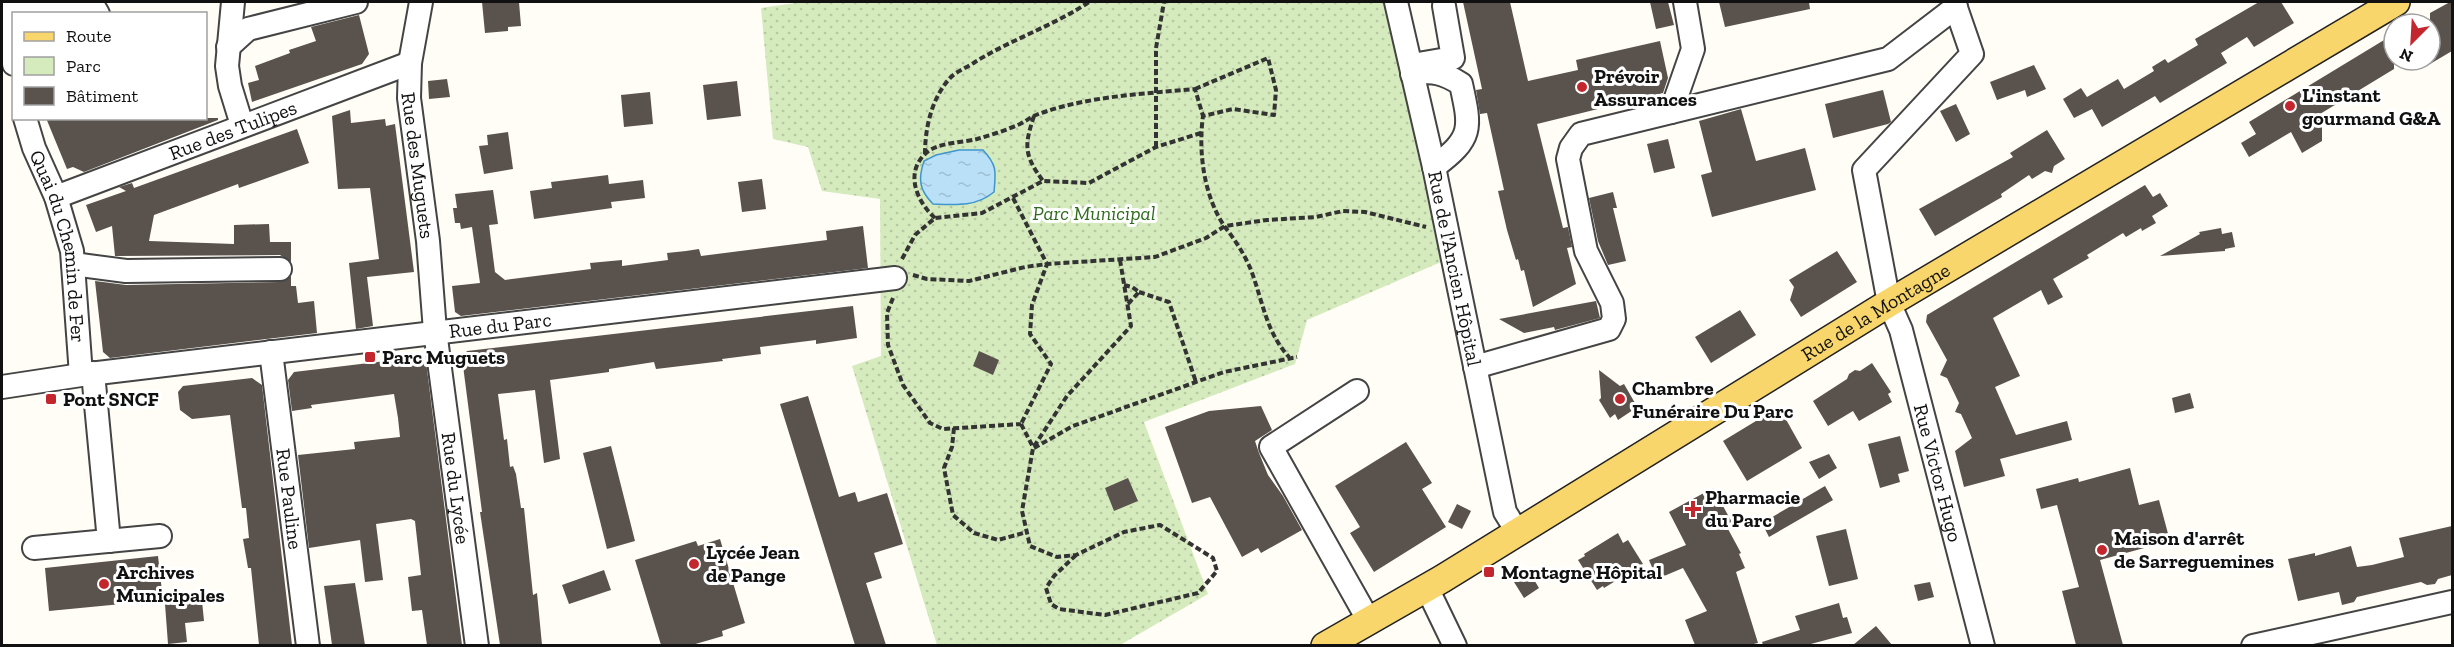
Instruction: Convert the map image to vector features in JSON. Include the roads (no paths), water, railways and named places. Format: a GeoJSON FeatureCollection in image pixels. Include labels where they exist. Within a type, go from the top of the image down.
{"type":"FeatureCollection","features":[{"type":"Feature","properties":{"kind":"main road","name":"Rue de la Montagne"},"geometry":{"type":"LineString","coordinates":[[1325,645],[1427,588],[1889,303],[2396,2]]}},
{"type":"Feature","properties":{"kind":"street"},"geometry":{"type":"LineString","coordinates":[[233,2],[228,47],[230,86],[242,125]]}},
{"type":"Feature","properties":{"kind":"street"},"geometry":{"type":"LineString","coordinates":[[228,47],[248,29],[356,2]]}},
{"type":"Feature","properties":{"kind":"street","name":"Rue des Muguets"},"geometry":{"type":"LineString","coordinates":[[421,2],[410,63],[409,98],[428,240],[435,331]]}},
{"type":"Feature","properties":{"kind":"street","name":"Rue de l'Ancien Hôpital"},"geometry":{"type":"LineString","coordinates":[[1396,2],[1434,167],[1504,512],[1518,533]]}},
{"type":"Feature","properties":{"kind":"street"},"geometry":{"type":"LineString","coordinates":[[1671,112],[1693,49],[1685,2]]}},
{"type":"Feature","properties":{"kind":"street"},"geometry":{"type":"LineString","coordinates":[[12,40],[9,5],[87,3],[96,12]]}},
{"type":"Feature","properties":{"kind":"street"},"geometry":{"type":"LineString","coordinates":[[1475,367],[1609,329],[1614,319],[1612,303],[1586,251],[1568,159],[1571,148],[1581,134],[1888,59],[1954,4]]}},
{"type":"Feature","properties":{"kind":"street","name":"Rue Victor Hugo"},"geometry":{"type":"LineString","coordinates":[[1954,4],[1972,54],[1864,170],[1889,303],[1901,330],[1983,645]]}},
{"type":"Feature","properties":{"kind":"street"},"geometry":{"type":"LineString","coordinates":[[1411,69],[1453,58],[1444,6]]}},
{"type":"Feature","properties":{"kind":"street","name":"Rue des Tulipes"},"geometry":{"type":"LineString","coordinates":[[56,197],[410,63]]}},
{"type":"Feature","properties":{"kind":"street"},"geometry":{"type":"LineString","coordinates":[[1411,69],[1445,74],[1461,84],[1469,121],[1462,142],[1434,167]]}},
{"type":"Feature","properties":{"kind":"street","name":"Quai du Chemin de Fer"},"geometry":{"type":"LineString","coordinates":[[26,120],[34,148],[56,197],[72,251],[109,541]]}},
{"type":"Feature","properties":{"kind":"street"},"geometry":{"type":"LineString","coordinates":[[73,264],[126,271],[280,269]]}},
{"type":"Feature","properties":{"kind":"street","name":"Rue du Parc"},"geometry":{"type":"LineString","coordinates":[[2,387],[87,374],[432,334],[435,331],[904,276]]}},
{"type":"Feature","properties":{"kind":"street","name":"Rue du Lycée"},"geometry":{"type":"LineString","coordinates":[[435,331],[477,645]]}},
{"type":"Feature","properties":{"kind":"street","name":"Rue Pauline"},"geometry":{"type":"LineString","coordinates":[[271,352],[308,645]]}},
{"type":"Feature","properties":{"kind":"street"},"geometry":{"type":"LineString","coordinates":[[1357,391],[1270,447],[1369,621]]}},
{"type":"Feature","properties":{"kind":"street"},"geometry":{"type":"LineString","coordinates":[[34,548],[160,536]]}},
{"type":"Feature","properties":{"kind":"street"},"geometry":{"type":"LineString","coordinates":[[1427,588],[1455,645]]}},
{"type":"Feature","properties":{"kind":"street"},"geometry":{"type":"LineString","coordinates":[[2253,645],[2452,602]]}},
{"type":"Feature","properties":{"kind":"water"},"geometry":{"type":"Polygon","coordinates":[[[959,150],[983,150],[988,155],[995,169],[994,192],[973,203],[933,204],[922,189],[921,173],[924,161],[936,155],[959,150]]]}},
{"type":"Feature","properties":{"kind":"place","name":"Prévoir Assurances"},"geometry":{"type":"Point","coordinates":[1582,87]}},
{"type":"Feature","properties":{"kind":"place","name":"L'instant gourmand G&A"},"geometry":{"type":"Point","coordinates":[2290,106]}},
{"type":"Feature","properties":{"kind":"place","name":"Parc Muguets"},"geometry":{"type":"Point","coordinates":[370,357]}},
{"type":"Feature","properties":{"kind":"place","name":"Pont SNCF"},"geometry":{"type":"Point","coordinates":[51,399]}},
{"type":"Feature","properties":{"kind":"place","name":"Chambre Funéraire Du Parc"},"geometry":{"type":"Point","coordinates":[1620,399]}},
{"type":"Feature","properties":{"kind":"place","name":"Pharmacie du Parc"},"geometry":{"type":"Point","coordinates":[1693,509]}},
{"type":"Feature","properties":{"kind":"place","name":"Maison d'arrêt de Sarreguemines"},"geometry":{"type":"Point","coordinates":[2102,550]}},
{"type":"Feature","properties":{"kind":"place","name":"Lycée Jean de Pange"},"geometry":{"type":"Point","coordinates":[694,564]}},
{"type":"Feature","properties":{"kind":"place","name":"Montagne Hôpital"},"geometry":{"type":"Point","coordinates":[1489,572]}},
{"type":"Feature","properties":{"kind":"place","name":"Archives Municipales"},"geometry":{"type":"Point","coordinates":[104,584]}},
{"type":"Feature","properties":{"kind":"park label","name":"Parc Municipal"},"geometry":{"type":"Point","coordinates":[1094,213]}}]}
